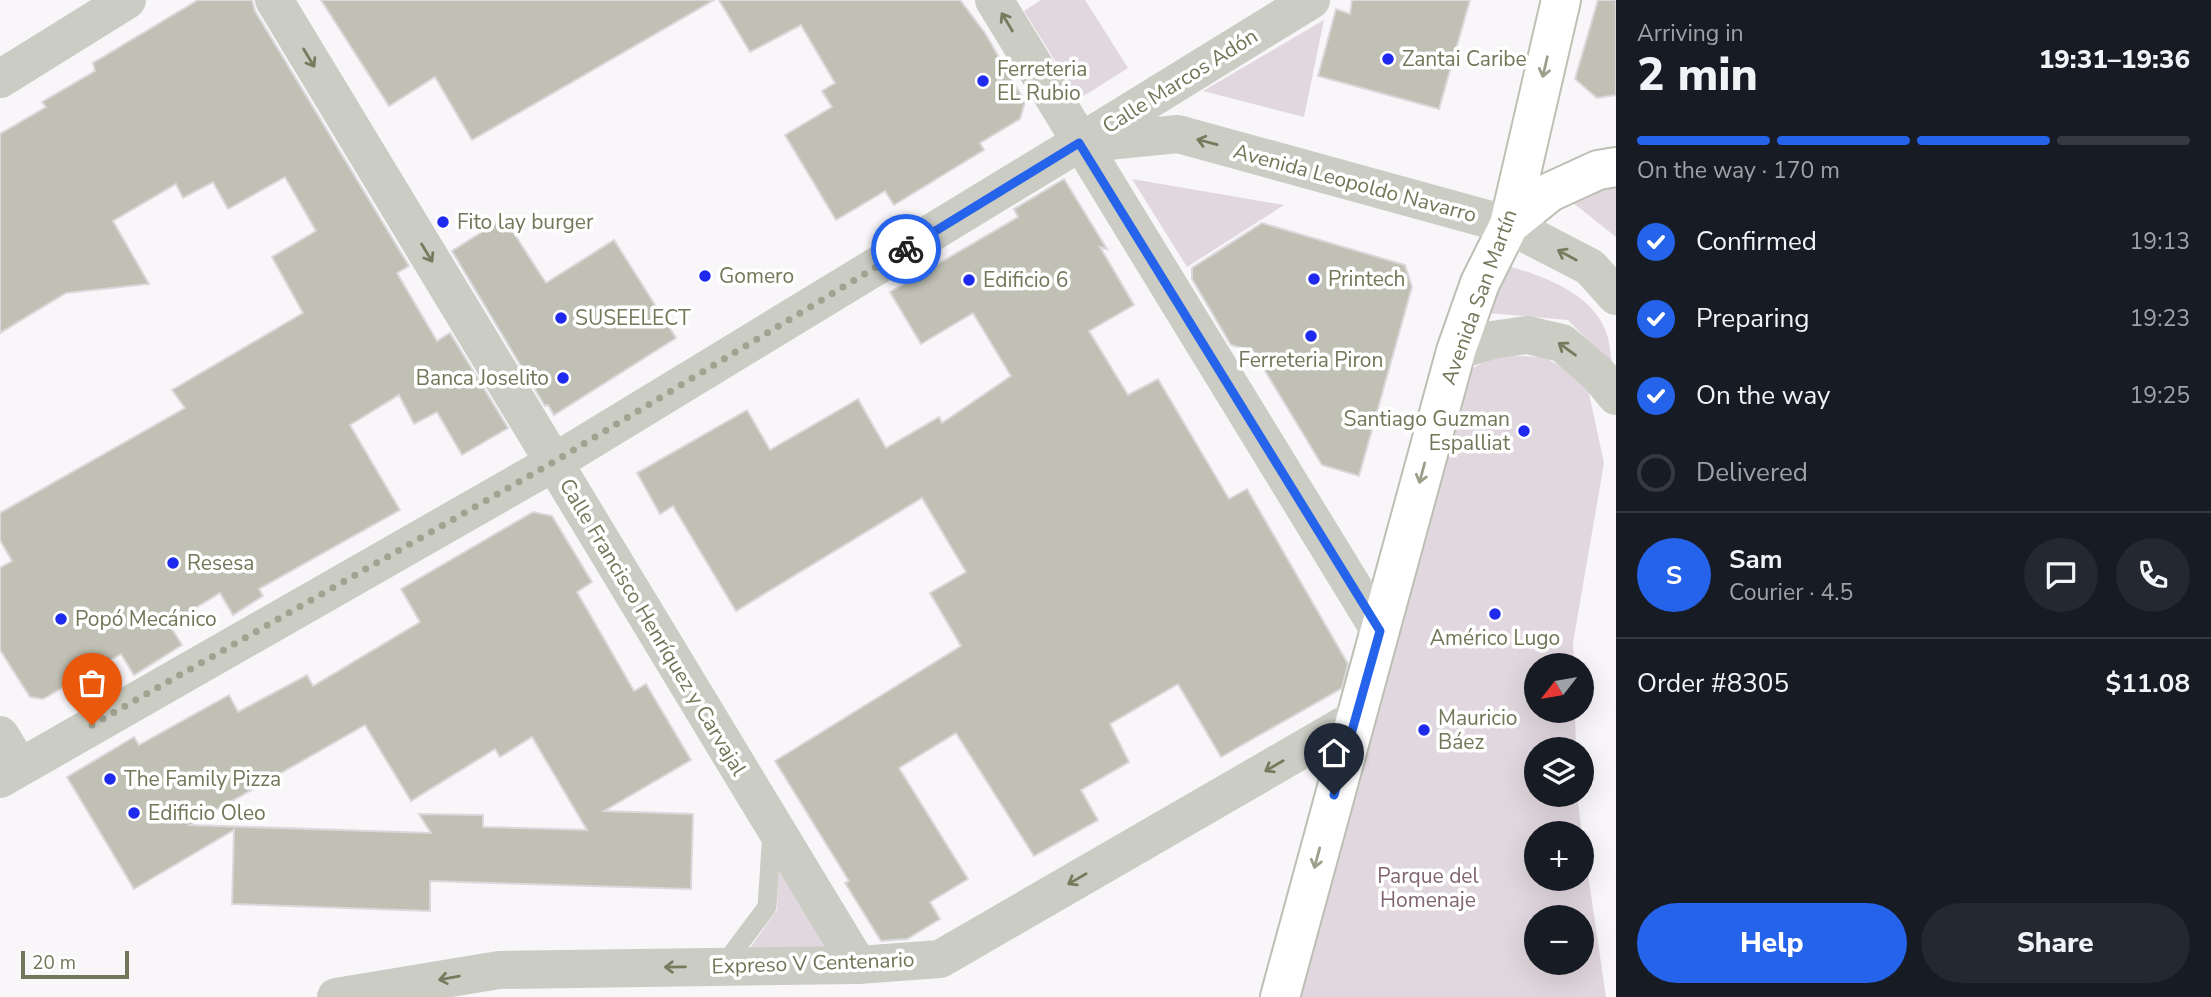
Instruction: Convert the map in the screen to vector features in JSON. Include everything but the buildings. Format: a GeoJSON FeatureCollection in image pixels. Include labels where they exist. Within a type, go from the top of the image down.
{"type":"FeatureCollection","features":[{"type":"Feature","properties":{"kind":"main road","name":"Avenida San Martín"},"geometry":{"type":"LineString","coordinates":[[1280,997],[1455,351],[1480,283],[1509,225],[1561,0]]}},
{"type":"Feature","properties":{"kind":"main road"},"geometry":{"type":"LineString","coordinates":[[1509,225],[1550,192],[1598,170],[1616,167]]}},
{"type":"Feature","properties":{"kind":"street"},"geometry":{"type":"LineString","coordinates":[[0,79],[127,0]]}},
{"type":"Feature","properties":{"kind":"street","name":"Calle Francisco Henríquez y Carvajal"},"geometry":{"type":"LineString","coordinates":[[274,0],[858,965]]}},
{"type":"Feature","properties":{"kind":"street"},"geometry":{"type":"LineString","coordinates":[[993,0],[1380,631]]}},
{"type":"Feature","properties":{"kind":"street","name":"Calle Marcos Adón"},"geometry":{"type":"LineString","coordinates":[[6,760],[552,463],[1311,0]]}},
{"type":"Feature","properties":{"kind":"street","name":"Avenida Leopoldo Navarro"},"geometry":{"type":"LineString","coordinates":[[1079,143],[1178,134],[1509,225],[1590,267],[1616,296]]}},
{"type":"Feature","properties":{"kind":"street"},"geometry":{"type":"LineString","coordinates":[[1455,351],[1492,340],[1527,335],[1562,343],[1598,374],[1616,396]]}},
{"type":"Feature","properties":{"kind":"street","name":"Expreso V Centenario"},"geometry":{"type":"LineString","coordinates":[[336,997],[499,970],[858,965],[940,959],[1354,719]]}},
{"type":"Feature","properties":{"kind":"lane"},"geometry":{"type":"LineString","coordinates":[[722,967],[766,907],[773,823]]}},
{"type":"Feature","properties":{"kind":"green space"},"geometry":{"type":"Polygon","coordinates":[[[1041,0],[1085,0],[1128,68],[1079,99],[1024,11],[1041,0]]]}},
{"type":"Feature","properties":{"kind":"green space"},"geometry":{"type":"Polygon","coordinates":[[[1324,20],[1304,117],[1203,91],[1324,20]]]}},
{"type":"Feature","properties":{"kind":"green space"},"geometry":{"type":"Polygon","coordinates":[[[1132,179],[1284,205],[1187,267],[1132,179]]]}},
{"type":"Feature","properties":{"kind":"green space"},"geometry":{"type":"Polygon","coordinates":[[[1616,183],[1616,237],[1572,202],[1616,183]]]}},
{"type":"Feature","properties":{"kind":"green space"},"geometry":{"type":"Polygon","coordinates":[[[1501,264],[1549,280],[1565,288],[1592,309],[1602,322],[1608,338],[1612,365],[1568,320],[1488,313],[1501,264]]]}},
{"type":"Feature","properties":{"kind":"green space","name":"Parque del Homenaje"},"geometry":{"type":"Polygon","coordinates":[[[1496,355],[1545,357],[1587,384],[1604,463],[1573,653],[1524,653],[1524,723],[1575,723],[1576,737],[1524,737],[1524,807],[1579,807],[1580,821],[1524,821],[1524,891],[1590,891],[1592,905],[1524,905],[1524,975],[1594,975],[1594,916],[1606,997],[1283,997],[1461,375],[1496,355]]]}},
{"type":"Feature","properties":{"kind":"green space"},"geometry":{"type":"Polygon","coordinates":[[[779,854],[837,953],[747,952],[777,910],[779,854]]]}},
{"type":"Feature","properties":{"kind":"way so far"},"geometry":{"type":"LineString","coordinates":[[92,725],[552,463],[906,249]]}},
{"type":"Feature","properties":{"kind":"place","name":"Zantai Caribe"},"geometry":{"type":"Point","coordinates":[1388,59]}},
{"type":"Feature","properties":{"kind":"place","name":"Ferreteria EL Rubio"},"geometry":{"type":"Point","coordinates":[983,81]}},
{"type":"Feature","properties":{"kind":"place","name":"Fito lay burger"},"geometry":{"type":"Point","coordinates":[443,222]}},
{"type":"Feature","properties":{"kind":"place","name":"Gomero"},"geometry":{"type":"Point","coordinates":[705,276]}},
{"type":"Feature","properties":{"kind":"place","name":"Printech"},"geometry":{"type":"Point","coordinates":[1314,279]}},
{"type":"Feature","properties":{"kind":"place","name":"Edificio 6"},"geometry":{"type":"Point","coordinates":[969,280]}},
{"type":"Feature","properties":{"kind":"place","name":"SUSEELECT"},"geometry":{"type":"Point","coordinates":[561,318]}},
{"type":"Feature","properties":{"kind":"place","name":"Ferreteria Piron"},"geometry":{"type":"Point","coordinates":[1311,336]}},
{"type":"Feature","properties":{"kind":"place","name":"Banca Joselito"},"geometry":{"type":"Point","coordinates":[563,378]}},
{"type":"Feature","properties":{"kind":"place","name":"Santiago Guzman Espalliat"},"geometry":{"type":"Point","coordinates":[1524,431]}},
{"type":"Feature","properties":{"kind":"place","name":"Resesa"},"geometry":{"type":"Point","coordinates":[173,563]}},
{"type":"Feature","properties":{"kind":"place","name":"Américo Lugo"},"geometry":{"type":"Point","coordinates":[1495,614]}},
{"type":"Feature","properties":{"kind":"place","name":"Popó Mecánico"},"geometry":{"type":"Point","coordinates":[61,619]}},
{"type":"Feature","properties":{"kind":"place","name":"Mauricio Báez"},"geometry":{"type":"Point","coordinates":[1424,730]}},
{"type":"Feature","properties":{"kind":"place","name":"The Family Pizza"},"geometry":{"type":"Point","coordinates":[110,779]}},
{"type":"Feature","properties":{"kind":"place","name":"Edificio Oleo"},"geometry":{"type":"Point","coordinates":[134,813]}},
{"type":"Feature","properties":{"kind":"route"},"geometry":{"type":"LineString","coordinates":[[906,249],[1079,143],[1380,631],[1334,795]]}}]}
